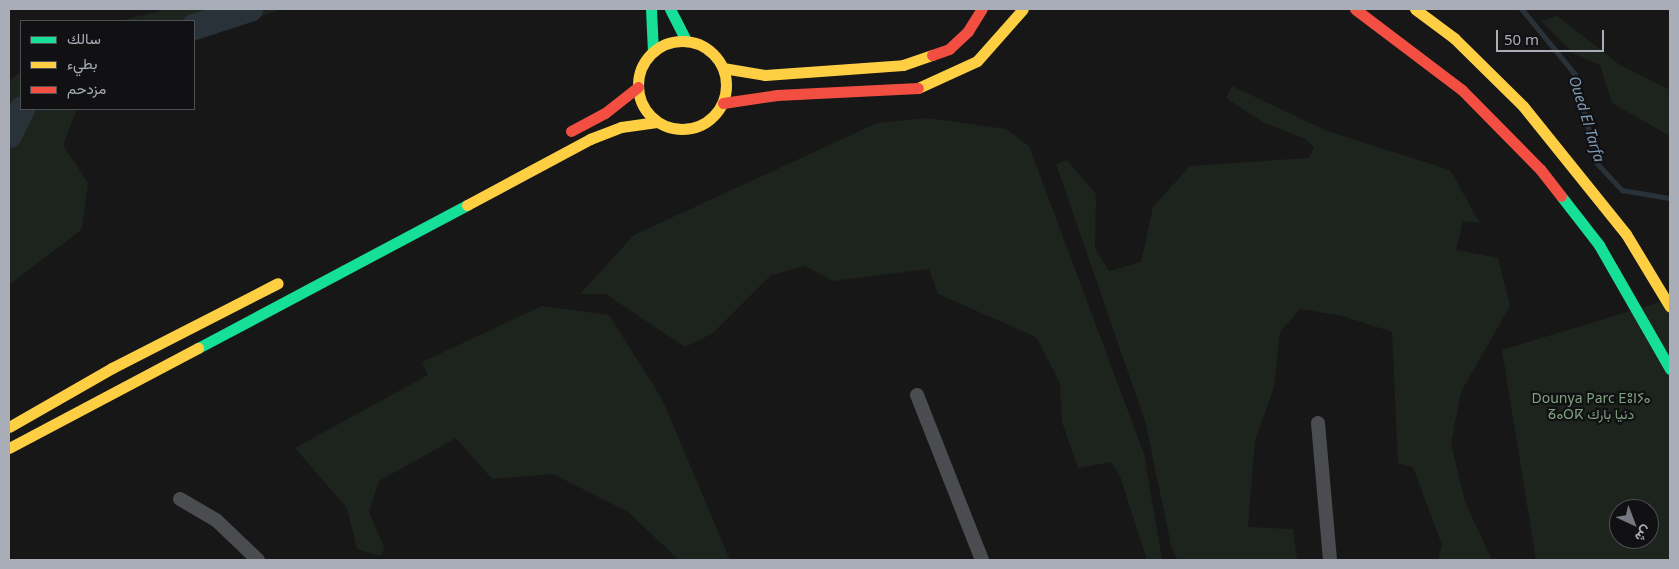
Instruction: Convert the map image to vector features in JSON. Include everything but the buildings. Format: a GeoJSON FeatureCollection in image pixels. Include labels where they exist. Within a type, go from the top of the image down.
{"type":"FeatureCollection","features":[{"type":"Feature","properties":{"kind":"highway"},"geometry":{"type":"LineString","coordinates":[[651,9],[654,52]]}},
{"type":"Feature","properties":{"kind":"highway"},"geometry":{"type":"LineString","coordinates":[[670,9],[686,41]]}},
{"type":"Feature","properties":{"kind":"highway"},"geometry":{"type":"LineString","coordinates":[[723,68],[765,75],[903,65],[949,49],[968,31],[982,9]]}},
{"type":"Feature","properties":{"kind":"highway"},"geometry":{"type":"LineString","coordinates":[[723,103],[777,95],[904,91],[930,86],[976,61],[1024,9]]}},
{"type":"Feature","properties":{"kind":"highway"},"geometry":{"type":"LineString","coordinates":[[1355,9],[1462,90],[1540,169],[1599,245],[1670,368]]}},
{"type":"Feature","properties":{"kind":"highway"},"geometry":{"type":"LineString","coordinates":[[1415,9],[1454,38],[1524,106],[1582,175],[1626,234],[1670,307]]}},
{"type":"Feature","properties":{"kind":"highway"},"geometry":{"type":"LineString","coordinates":[[1437,9],[1454,38]]}},
{"type":"Feature","properties":{"kind":"highway"},"geometry":{"type":"LineString","coordinates":[[686,41],[710,50],[723,68],[727,87],[723,103],[707,122],[691,129],[675,129],[657,122],[642,105],[638,87],[643,64],[654,52],[669,43],[686,41]]}},
{"type":"Feature","properties":{"kind":"highway"},"geometry":{"type":"LineString","coordinates":[[563,135],[605,113],[638,87]]}},
{"type":"Feature","properties":{"kind":"highway"},"geometry":{"type":"LineString","coordinates":[[9,448],[590,139],[621,127],[657,122]]}},
{"type":"Feature","properties":{"kind":"highway"},"geometry":{"type":"LineString","coordinates":[[9,427],[120,364],[294,275]]}},
{"type":"Feature","properties":{"kind":"street"},"geometry":{"type":"LineString","coordinates":[[917,395],[982,560]]}},
{"type":"Feature","properties":{"kind":"street"},"geometry":{"type":"LineString","coordinates":[[1318,423],[1330,560]]}},
{"type":"Feature","properties":{"kind":"street"},"geometry":{"type":"LineString","coordinates":[[180,500],[216,520],[258,560]]}},
{"type":"Feature","properties":{"kind":"green space"},"geometry":{"type":"Polygon","coordinates":[[[168,9],[282,9],[195,38],[195,20],[124,20],[168,9]]]}},
{"type":"Feature","properties":{"kind":"green space"},"geometry":{"type":"Polygon","coordinates":[[[1557,16],[1620,65],[1670,90],[1670,136],[1612,103],[1600,65],[1573,53],[1541,21],[1557,16]]]}},
{"type":"Feature","properties":{"kind":"green space"},"geometry":{"type":"Polygon","coordinates":[[[20,73],[20,110],[77,110],[63,145],[88,183],[82,229],[9,285],[9,81],[20,73]]]}},
{"type":"Feature","properties":{"kind":"green space"},"geometry":{"type":"Polygon","coordinates":[[[1232,86],[1327,131],[1450,170],[1480,223],[1463,221],[1456,250],[1498,258],[1510,306],[1461,392],[1451,443],[1465,502],[1492,560],[1438,560],[1442,545],[1413,467],[1398,463],[1392,332],[1343,316],[1300,309],[1280,332],[1274,387],[1255,440],[1248,527],[1293,529],[1297,560],[1178,560],[1171,546],[1146,424],[1056,164],[1067,160],[1096,194],[1095,248],[1109,271],[1141,262],[1153,207],[1190,166],[1309,158],[1314,147],[1304,138],[1264,123],[1226,98],[1232,86]]]}},
{"type":"Feature","properties":{"kind":"green space"},"geometry":{"type":"Polygon","coordinates":[[[927,118],[1006,129],[1029,146],[1144,454],[1162,560],[1147,560],[1120,476],[1111,462],[1078,468],[1062,422],[1060,383],[1036,337],[938,294],[929,269],[833,281],[805,266],[771,275],[713,333],[685,347],[606,294],[580,294],[634,235],[877,123],[927,118]]]}},
{"type":"Feature","properties":{"kind":"green space","name":"Dounya Parc ⴹⵓⵏⵢⴰ ⵒⴰⵔⴽ دنيا بارك"},"geometry":{"type":"Polygon","coordinates":[[[1670,299],[1670,560],[1536,560],[1502,350],[1670,299]]]}},
{"type":"Feature","properties":{"kind":"green space"},"geometry":{"type":"Polygon","coordinates":[[[542,306],[609,315],[662,399],[730,560],[679,560],[628,512],[553,474],[492,479],[456,438],[379,481],[369,512],[385,549],[380,556],[357,549],[347,508],[295,448],[428,375],[422,362],[542,306]]]}},
{"type":"Feature","properties":{"kind":"waterway"},"geometry":{"type":"LineString","coordinates":[[195,27],[250,9]]}},
{"type":"Feature","properties":{"kind":"waterway","name":"Oued El Tarfa"},"geometry":{"type":"LineString","coordinates":[[1522,9],[1575,74],[1597,163],[1622,190],[1670,198]]}},
{"type":"Feature","properties":{"kind":"waterway"},"geometry":{"type":"LineString","coordinates":[[9,135],[22,110]]}},
{"type":"Feature","properties":{"kind":"traffic: fast"},"geometry":{"type":"LineString","coordinates":[[651,9],[653,51]]}},
{"type":"Feature","properties":{"kind":"traffic: fast"},"geometry":{"type":"LineString","coordinates":[[670,9],[686,41]]}},
{"type":"Feature","properties":{"kind":"traffic: fast"},"geometry":{"type":"LineString","coordinates":[[1561,196],[1599,245],[1670,369]]}},
{"type":"Feature","properties":{"kind":"traffic: fast"},"geometry":{"type":"LineString","coordinates":[[198,348],[467,205]]}},
{"type":"Feature","properties":{"kind":"traffic: slow"},"geometry":{"type":"LineString","coordinates":[[918,88],[977,61],[1023,9]]}},
{"type":"Feature","properties":{"kind":"traffic: slow"},"geometry":{"type":"LineString","coordinates":[[1415,9],[1454,38],[1523,106],[1626,234],[1670,307]]}},
{"type":"Feature","properties":{"kind":"traffic: slow"},"geometry":{"type":"LineString","coordinates":[[682,41],[699,44],[707,48],[719,60],[723,68],[726,85],[723,102],[719,110],[707,122],[699,126],[682,129],[665,126],[657,122],[645,110],[641,102],[638,85],[641,68],[645,60],[657,48],[665,44],[682,41]]}},
{"type":"Feature","properties":{"kind":"traffic: slow"},"geometry":{"type":"LineString","coordinates":[[723,68],[765,75],[903,65],[932,55]]}},
{"type":"Feature","properties":{"kind":"traffic: slow"},"geometry":{"type":"LineString","coordinates":[[467,205],[590,139],[621,127],[657,122]]}},
{"type":"Feature","properties":{"kind":"traffic: slow"},"geometry":{"type":"LineString","coordinates":[[9,427],[112,368],[278,283]]}},
{"type":"Feature","properties":{"kind":"traffic: slow"},"geometry":{"type":"LineString","coordinates":[[9,448],[198,348]]}},
{"type":"Feature","properties":{"kind":"traffic: jam"},"geometry":{"type":"LineString","coordinates":[[932,55],[949,49],[968,31],[982,9]]}},
{"type":"Feature","properties":{"kind":"traffic: jam"},"geometry":{"type":"LineString","coordinates":[[1355,9],[1462,90],[1540,169],[1561,196]]}},
{"type":"Feature","properties":{"kind":"traffic: jam"},"geometry":{"type":"LineString","coordinates":[[571,131],[605,113],[638,87]]}},
{"type":"Feature","properties":{"kind":"traffic: jam"},"geometry":{"type":"LineString","coordinates":[[723,103],[777,95],[918,88]]}}]}
